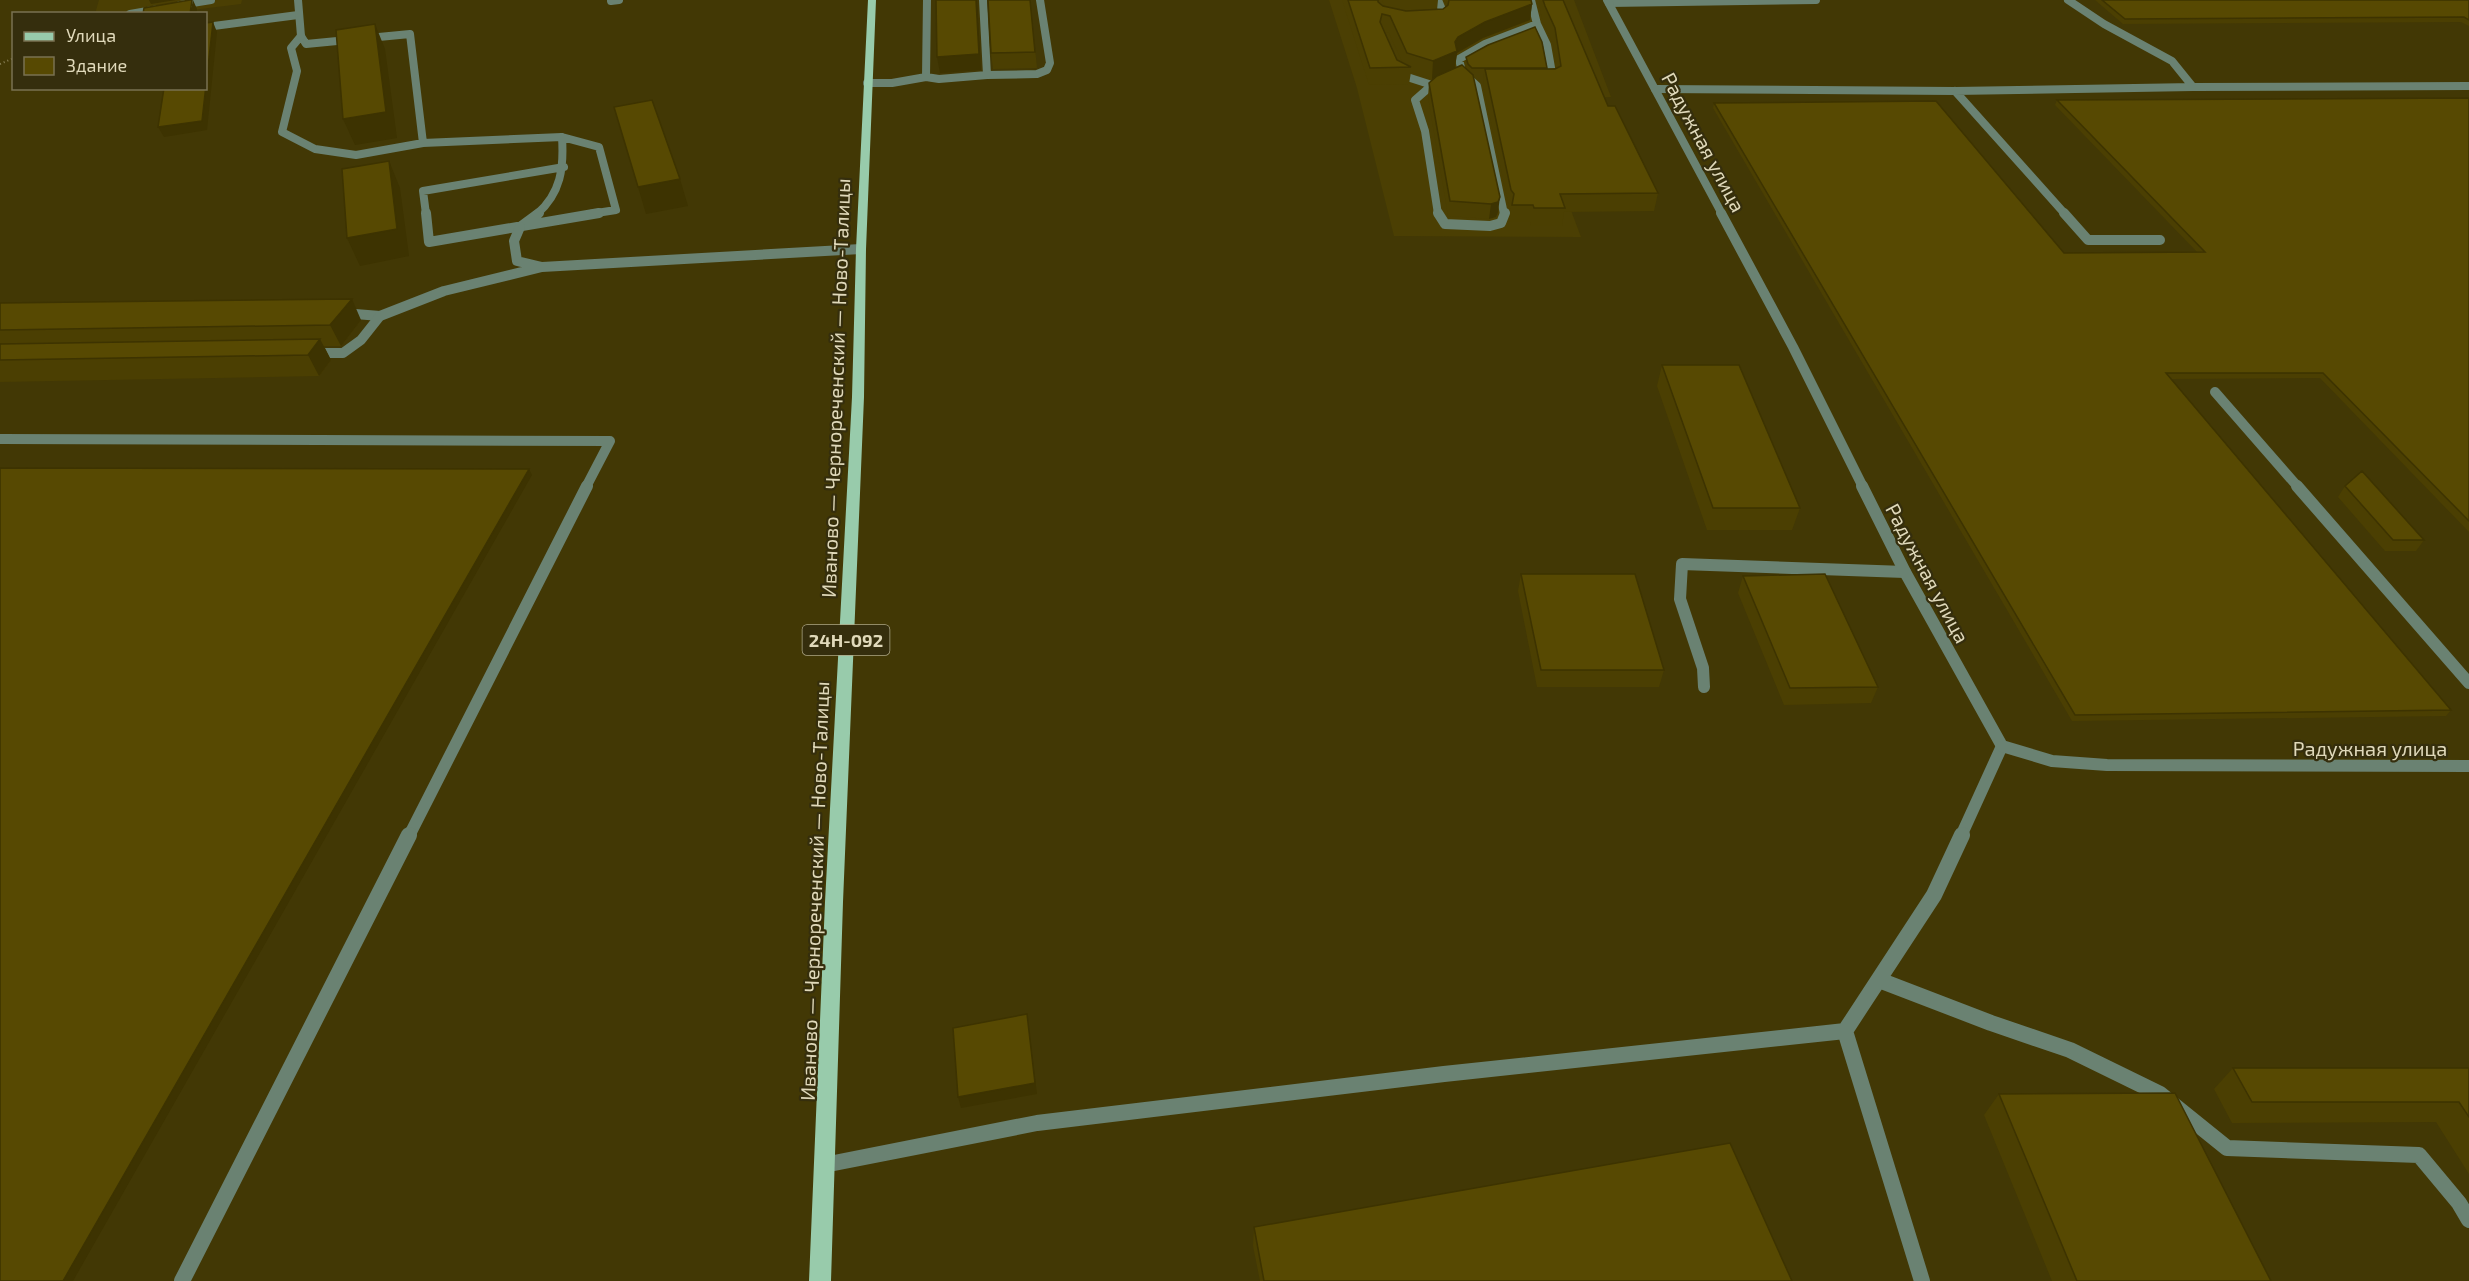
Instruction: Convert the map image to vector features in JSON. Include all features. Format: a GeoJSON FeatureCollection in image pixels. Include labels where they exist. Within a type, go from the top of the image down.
{"type":"FeatureCollection","features":[{"type":"Feature","properties":{"kind":"main road","name":"Иваново — Чернореченский — Ново-Талицы"},"geometry":{"type":"LineString","coordinates":[[820,1281],[834,902],[858,397],[861,249],[872,0]]}},
{"type":"Feature","properties":{"kind":"street"},"geometry":{"type":"LineString","coordinates":[[142,12],[211,0]]}},
{"type":"Feature","properties":{"kind":"street"},"geometry":{"type":"LineString","coordinates":[[298,0],[301,36],[306,44],[410,34],[423,142]]}},
{"type":"Feature","properties":{"kind":"street"},"geometry":{"type":"LineString","coordinates":[[927,0],[927,77]]}},
{"type":"Feature","properties":{"kind":"street"},"geometry":{"type":"LineString","coordinates":[[983,0],[987,75]]}},
{"type":"Feature","properties":{"kind":"street"},"geometry":{"type":"LineString","coordinates":[[867,83],[927,77],[939,79],[1037,74],[1047,70],[1050,63],[1040,0]]}},
{"type":"Feature","properties":{"kind":"street"},"geometry":{"type":"LineString","coordinates":[[1430,21],[1441,20],[1443,12],[1438,0]]}},
{"type":"Feature","properties":{"kind":"street"},"geometry":{"type":"LineString","coordinates":[[1531,0],[1537,24],[1547,45],[1553,78],[1541,79]]}},
{"type":"Feature","properties":{"kind":"street"},"geometry":{"type":"LineString","coordinates":[[1608,1],[1816,0]]}},
{"type":"Feature","properties":{"kind":"street"},"geometry":{"type":"LineString","coordinates":[[2068,0],[2104,24],[2172,61],[2193,87]]}},
{"type":"Feature","properties":{"kind":"street","name":"Радужная улица"},"geometry":{"type":"LineString","coordinates":[[1608,1],[1793,347],[1905,572],[2002,746],[2052,761],[2107,765],[2469,766]]}},
{"type":"Feature","properties":{"kind":"street"},"geometry":{"type":"LineString","coordinates":[[207,27],[298,15]]}},
{"type":"Feature","properties":{"kind":"street"},"geometry":{"type":"LineString","coordinates":[[1442,81],[1432,85],[1415,100],[1425,131],[1438,214],[1445,224],[1490,226],[1501,223],[1505,212],[1477,86],[1462,72],[1459,59],[1485,44],[1537,24]]}},
{"type":"Feature","properties":{"kind":"street"},"geometry":{"type":"LineString","coordinates":[[301,36],[291,48],[297,71],[282,132],[315,149],[356,155],[423,142],[562,137],[599,147],[616,210],[429,242],[423,191],[564,167]]}},
{"type":"Feature","properties":{"kind":"street"},"geometry":{"type":"LineString","coordinates":[[1395,66],[1401,75],[1432,85]]}},
{"type":"Feature","properties":{"kind":"street"},"geometry":{"type":"LineString","coordinates":[[1452,76],[1462,72]]}},
{"type":"Feature","properties":{"kind":"street"},"geometry":{"type":"LineString","coordinates":[[1470,79],[1481,79]]}},
{"type":"Feature","properties":{"kind":"street"},"geometry":{"type":"LineString","coordinates":[[1654,89],[1955,91],[2469,86]]}},
{"type":"Feature","properties":{"kind":"street"},"geometry":{"type":"LineString","coordinates":[[1955,91],[2088,240],[2160,240]]}},
{"type":"Feature","properties":{"kind":"street"},"geometry":{"type":"LineString","coordinates":[[542,267],[517,261],[514,241],[520,226],[540,214],[555,193],[564,173],[562,137]]}},
{"type":"Feature","properties":{"kind":"street"},"geometry":{"type":"LineString","coordinates":[[297,353],[343,353],[361,340],[380,316],[444,291],[542,267],[861,249]]}},
{"type":"Feature","properties":{"kind":"street"},"geometry":{"type":"LineString","coordinates":[[335,313],[358,312],[380,316]]}},
{"type":"Feature","properties":{"kind":"street"},"geometry":{"type":"LineString","coordinates":[[2215,392],[2469,683]]}},
{"type":"Feature","properties":{"kind":"street"},"geometry":{"type":"LineString","coordinates":[[0,439],[610,441],[182,1281]]}},
{"type":"Feature","properties":{"kind":"street"},"geometry":{"type":"LineString","coordinates":[[1704,687],[1702,668],[1680,599],[1682,564],[1905,572]]}},
{"type":"Feature","properties":{"kind":"street"},"geometry":{"type":"LineString","coordinates":[[1845,1031],[1934,895],[2002,746]]}},
{"type":"Feature","properties":{"kind":"street"},"geometry":{"type":"LineString","coordinates":[[1879,980],[1991,1023],[2070,1050],[2160,1094],[2227,1148],[2419,1155],[2459,1203],[2469,1220]]}},
{"type":"Feature","properties":{"kind":"street"},"geometry":{"type":"LineString","coordinates":[[824,1165],[1037,1123],[1444,1074],[1845,1031]]}},
{"type":"Feature","properties":{"kind":"street"},"geometry":{"type":"LineString","coordinates":[[1845,1031],[1922,1281]]}},
{"type":"Feature","properties":{"kind":"shaded area"},"geometry":{"type":"Polygon","coordinates":[[[99,0],[242,0],[241,4],[176,12],[96,12],[99,0]]]}},
{"type":"Feature","properties":{"kind":"shaded area"},"geometry":{"type":"Polygon","coordinates":[[[1329,0],[1574,0],[1611,97],[1530,101],[1581,237],[1394,236],[1357,88],[1329,0]]]}},
{"type":"Feature","properties":{"kind":"building"},"geometry":{"type":"Polygon","coordinates":[[[192,0],[190,12],[143,12],[144,8],[192,0]]]}},
{"type":"Feature","properties":{"kind":"building"},"geometry":{"type":"Polygon","coordinates":[[[936,0],[976,0],[979,54],[937,57],[936,0]]]}},
{"type":"Feature","properties":{"kind":"building"},"geometry":{"type":"Polygon","coordinates":[[[988,0],[1030,0],[1035,52],[991,53],[988,0]]]}},
{"type":"Feature","properties":{"kind":"building"},"geometry":{"type":"Polygon","coordinates":[[[1348,0],[1378,0],[1383,6],[1406,11],[1443,9],[1448,5],[1449,0],[1531,0],[1532,4],[1485,22],[1458,37],[1455,42],[1457,51],[1433,61],[1407,53],[1390,16],[1382,14],[1380,22],[1397,60],[1411,67],[1370,68],[1348,0]]]}},
{"type":"Feature","properties":{"kind":"building"},"geometry":{"type":"Polygon","coordinates":[[[1543,0],[1563,0],[1608,106],[1615,106],[1658,193],[1560,194],[1565,208],[1512,205],[1514,194],[1511,190],[1485,69],[1555,69],[1561,66],[1555,28],[1543,0]]]}},
{"type":"Feature","properties":{"kind":"building"},"geometry":{"type":"Polygon","coordinates":[[[2102,0],[2469,0],[2469,20],[2464,17],[2125,19],[2102,0]]]}},
{"type":"Feature","properties":{"kind":"building"},"geometry":{"type":"Polygon","coordinates":[[[213,22],[207,76],[207,23],[213,22]]]}},
{"type":"Feature","properties":{"kind":"building"},"geometry":{"type":"Polygon","coordinates":[[[375,24],[386,112],[343,119],[336,30],[375,24]]]}},
{"type":"Feature","properties":{"kind":"building"},"geometry":{"type":"Polygon","coordinates":[[[1535,27],[1542,42],[1547,68],[1472,68],[1468,64],[1466,57],[1488,45],[1535,27]]]}},
{"type":"Feature","properties":{"kind":"building"},"geometry":{"type":"Polygon","coordinates":[[[1462,65],[1473,75],[1500,197],[1498,202],[1491,204],[1450,201],[1429,83],[1437,76],[1462,65]]]}},
{"type":"Feature","properties":{"kind":"building"},"geometry":{"type":"Polygon","coordinates":[[[164,90],[206,90],[202,121],[158,127],[164,90]]]}},
{"type":"Feature","properties":{"kind":"building"},"geometry":{"type":"Polygon","coordinates":[[[2469,98],[2469,521],[2323,373],[2166,373],[2451,710],[2075,715],[1714,103],[1936,101],[2064,253],[2205,252],[2057,100],[2469,98]]]}},
{"type":"Feature","properties":{"kind":"building"},"geometry":{"type":"Polygon","coordinates":[[[652,100],[680,179],[638,187],[614,107],[652,100]]]}},
{"type":"Feature","properties":{"kind":"building"},"geometry":{"type":"Polygon","coordinates":[[[389,161],[397,229],[347,238],[342,169],[389,161]]]}},
{"type":"Feature","properties":{"kind":"building"},"geometry":{"type":"Polygon","coordinates":[[[352,299],[330,325],[0,330],[0,303],[352,299]]]}},
{"type":"Feature","properties":{"kind":"building"},"geometry":{"type":"Polygon","coordinates":[[[320,339],[308,355],[0,360],[0,344],[320,339]]]}},
{"type":"Feature","properties":{"kind":"building"},"geometry":{"type":"Polygon","coordinates":[[[1662,365],[1739,365],[1800,508],[1713,508],[1662,365]]]}},
{"type":"Feature","properties":{"kind":"building"},"geometry":{"type":"Polygon","coordinates":[[[0,468],[529,469],[63,1281],[0,1281],[0,468]]]}},
{"type":"Feature","properties":{"kind":"building"},"geometry":{"type":"Polygon","coordinates":[[[2362,471],[2424,540],[2393,540],[2345,486],[2362,471]]]}},
{"type":"Feature","properties":{"kind":"building"},"geometry":{"type":"Polygon","coordinates":[[[1521,574],[1635,574],[1664,670],[1541,670],[1521,574]]]}},
{"type":"Feature","properties":{"kind":"building"},"geometry":{"type":"Polygon","coordinates":[[[1825,574],[1878,687],[1790,688],[1743,576],[1825,574]]]}},
{"type":"Feature","properties":{"kind":"building"},"geometry":{"type":"Polygon","coordinates":[[[1027,1014],[1035,1083],[958,1097],[953,1028],[1027,1014]]]}},
{"type":"Feature","properties":{"kind":"building"},"geometry":{"type":"Polygon","coordinates":[[[2233,1068],[2469,1068],[2469,1117],[2459,1102],[2252,1102],[2233,1068]]]}},
{"type":"Feature","properties":{"kind":"building"},"geometry":{"type":"Polygon","coordinates":[[[2175,1093],[2271,1281],[2077,1281],[1999,1094],[2175,1093]]]}},
{"type":"Feature","properties":{"kind":"building"},"geometry":{"type":"Polygon","coordinates":[[[1730,1143],[1792,1281],[1264,1281],[1254,1227],[1730,1143]]]}}]}
